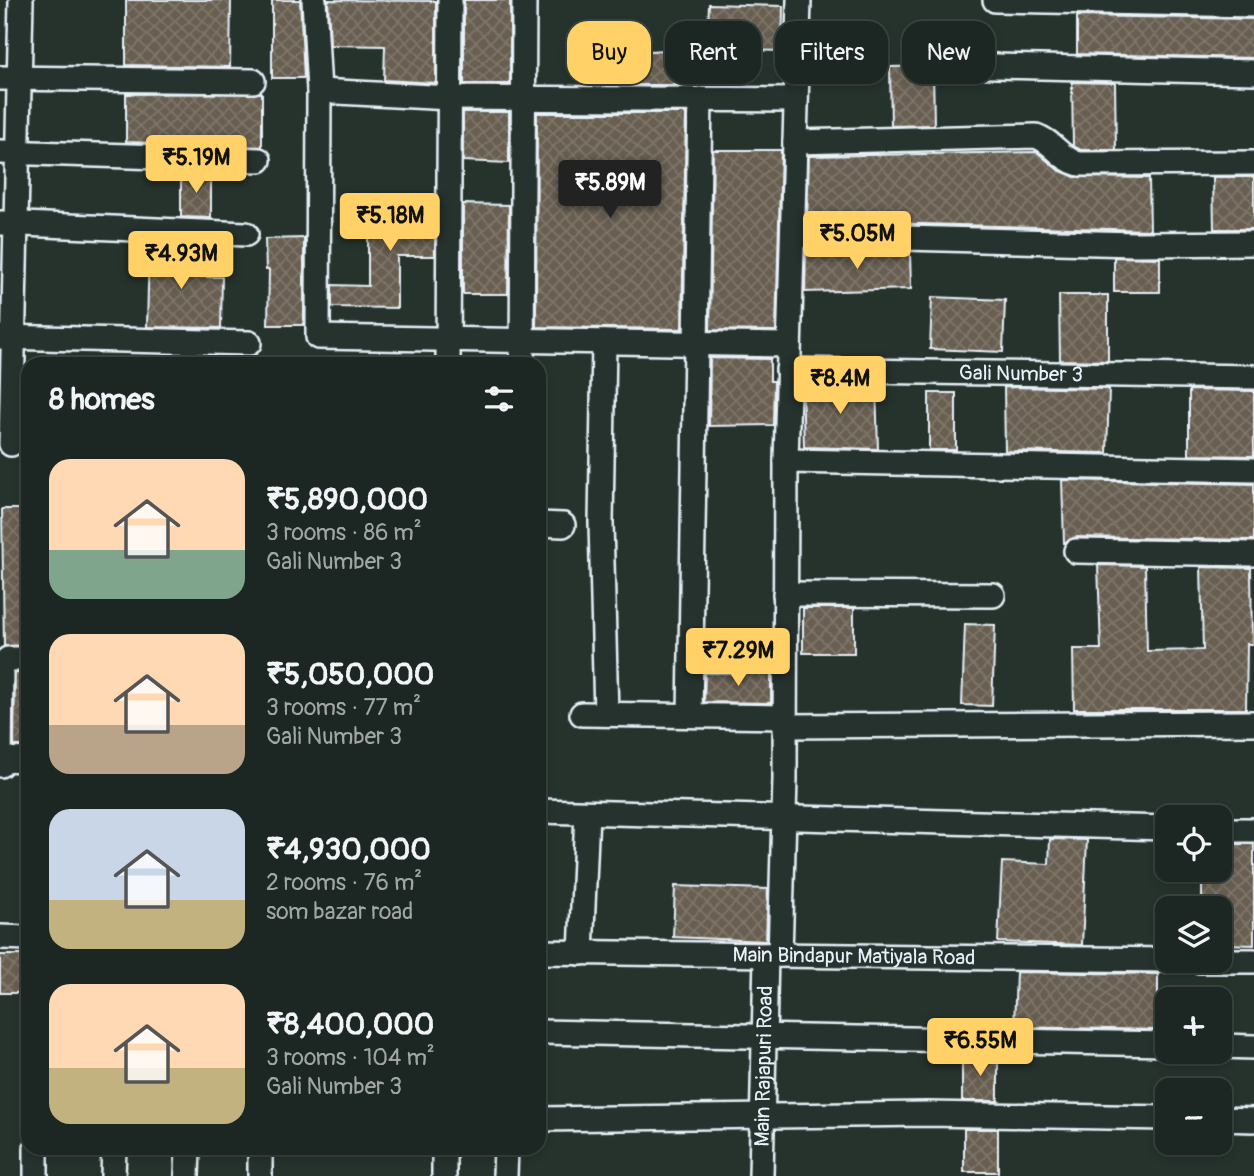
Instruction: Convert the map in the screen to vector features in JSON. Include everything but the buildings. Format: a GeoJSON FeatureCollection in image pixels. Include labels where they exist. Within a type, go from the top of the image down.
{"type":"FeatureCollection","features":[{"type":"Feature","properties":{"kind":"street"},"geometry":{"type":"LineString","coordinates":[[13,444],[7,337],[7,223],[10,78],[21,0]]}},
{"type":"Feature","properties":{"kind":"street"},"geometry":{"type":"LineString","coordinates":[[314,0],[318,91],[318,337],[789,345]]}},
{"type":"Feature","properties":{"kind":"street"},"geometry":{"type":"LineString","coordinates":[[448,357],[450,0]]}},
{"type":"Feature","properties":{"kind":"street"},"geometry":{"type":"LineString","coordinates":[[522,357],[524,0]]}},
{"type":"Feature","properties":{"kind":"street","name":"Main Rajapuri Road"},"geometry":{"type":"LineString","coordinates":[[761,1176],[764,1038],[783,820],[786,461],[799,0]]}},
{"type":"Feature","properties":{"kind":"street"},"geometry":{"type":"LineString","coordinates":[[995,0],[1254,5]]}},
{"type":"Feature","properties":{"kind":"street"},"geometry":{"type":"LineString","coordinates":[[995,66],[1254,72]]}},
{"type":"Feature","properties":{"kind":"street"},"geometry":{"type":"LineString","coordinates":[[10,78],[253,81]]}},
{"type":"Feature","properties":{"kind":"street"},"geometry":{"type":"LineString","coordinates":[[318,91],[450,98],[796,100]]}},
{"type":"Feature","properties":{"kind":"street"},"geometry":{"type":"LineString","coordinates":[[690,715],[700,99]]}},
{"type":"Feature","properties":{"kind":"street"},"geometry":{"type":"LineString","coordinates":[[795,142],[1036,136],[1047,139],[1062,157],[1079,164],[1254,163]]}},
{"type":"Feature","properties":{"kind":"street"},"geometry":{"type":"LineString","coordinates":[[9,152],[259,160]]}},
{"type":"Feature","properties":{"kind":"street"},"geometry":{"type":"LineString","coordinates":[[7,223],[247,234]]}},
{"type":"Feature","properties":{"kind":"street"},"geometry":{"type":"LineString","coordinates":[[793,235],[1135,244],[1254,243]]}},
{"type":"Feature","properties":{"kind":"street"},"geometry":{"type":"LineString","coordinates":[[7,337],[249,343]]}},
{"type":"Feature","properties":{"kind":"street"},"geometry":{"type":"LineString","coordinates":[[604,341],[601,523],[606,714]]}},
{"type":"Feature","properties":{"kind":"street","name":"Gali Number 3"},"geometry":{"type":"LineString","coordinates":[[788,370],[1254,377]]}},
{"type":"Feature","properties":{"kind":"street"},"geometry":{"type":"LineString","coordinates":[[786,461],[1254,470]]}},
{"type":"Feature","properties":{"kind":"street"},"geometry":{"type":"LineString","coordinates":[[546,524],[564,525]]}},
{"type":"Feature","properties":{"kind":"street"},"geometry":{"type":"LineString","coordinates":[[1076,551],[1254,554]]}},
{"type":"Feature","properties":{"kind":"street"},"geometry":{"type":"LineString","coordinates":[[785,594],[993,595]]}},
{"type":"Feature","properties":{"kind":"street"},"geometry":{"type":"LineString","coordinates":[[0,765],[1,666],[9,659],[21,659]]}},
{"type":"Feature","properties":{"kind":"street"},"geometry":{"type":"LineString","coordinates":[[582,714],[690,715],[785,722],[1254,723]]}},
{"type":"Feature","properties":{"kind":"street"},"geometry":{"type":"LineString","coordinates":[[0,759],[21,760]]}},
{"type":"Feature","properties":{"kind":"street"},"geometry":{"type":"LineString","coordinates":[[546,811],[783,820],[1155,828]]}},
{"type":"Feature","properties":{"kind":"street"},"geometry":{"type":"LineString","coordinates":[[581,953],[587,813]]}},
{"type":"Feature","properties":{"kind":"street"},"geometry":{"type":"LineString","coordinates":[[1232,830],[1254,830]]}},
{"type":"Feature","properties":{"kind":"street"},"geometry":{"type":"LineString","coordinates":[[0,937],[21,938]]}},
{"type":"Feature","properties":{"kind":"street","name":"Main Bindapur Matiyala Road"},"geometry":{"type":"LineString","coordinates":[[546,952],[1155,960]]}},
{"type":"Feature","properties":{"kind":"street"},"geometry":{"type":"LineString","coordinates":[[1232,961],[1254,961]]}},
{"type":"Feature","properties":{"kind":"street"},"geometry":{"type":"LineString","coordinates":[[546,1032],[1155,1044]]}},
{"type":"Feature","properties":{"kind":"street"},"geometry":{"type":"LineString","coordinates":[[1232,1046],[1254,1047]]}},
{"type":"Feature","properties":{"kind":"street"},"geometry":{"type":"LineString","coordinates":[[546,1119],[928,1114],[1155,1118]]}},
{"type":"Feature","properties":{"kind":"street"},"geometry":{"type":"LineString","coordinates":[[1232,1119],[1254,1120]]}},
{"type":"Feature","properties":{"kind":"street"},"geometry":{"type":"LineString","coordinates":[[36,1155],[36,1176]]}},
{"type":"Feature","properties":{"kind":"street"},"geometry":{"type":"LineString","coordinates":[[113,1176],[114,1155]]}},
{"type":"Feature","properties":{"kind":"street"},"geometry":{"type":"LineString","coordinates":[[187,1176],[188,1155]]}},
{"type":"Feature","properties":{"kind":"street"},"geometry":{"type":"LineString","coordinates":[[260,1155],[260,1176]]}},
{"type":"Feature","properties":{"kind":"street"},"geometry":{"type":"LineString","coordinates":[[444,1155],[444,1176]]}},
{"type":"Feature","properties":{"kind":"street"},"geometry":{"type":"LineString","coordinates":[[505,1176],[506,1155]]}}]}
